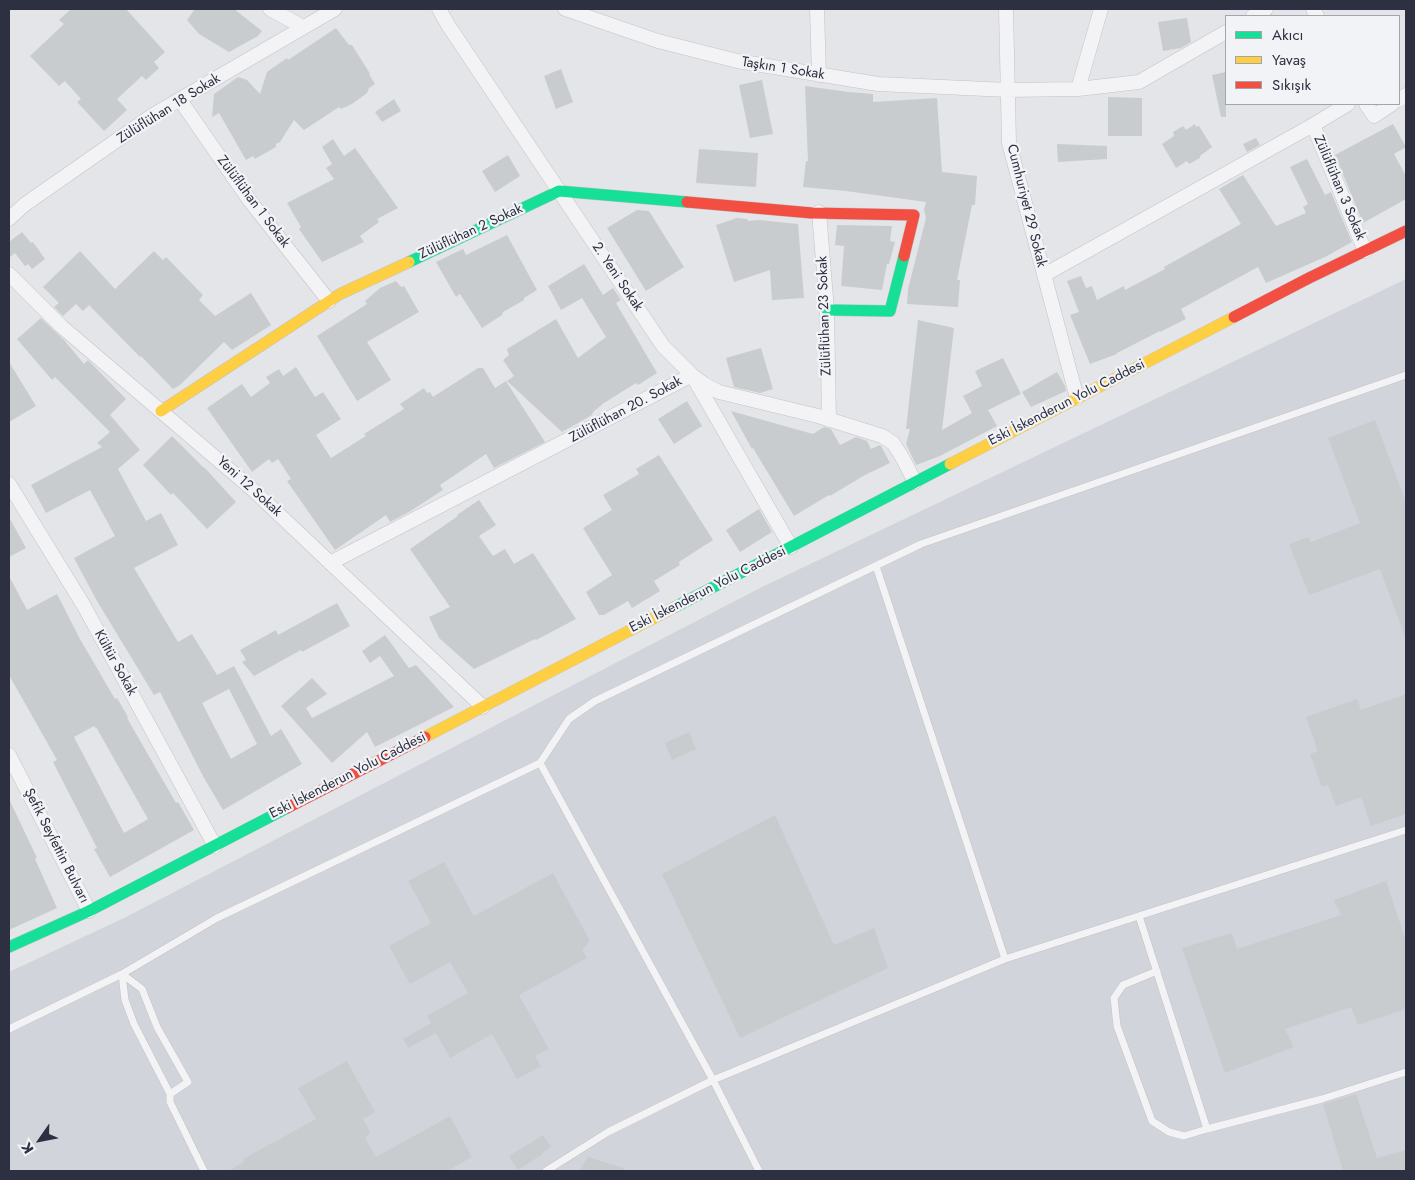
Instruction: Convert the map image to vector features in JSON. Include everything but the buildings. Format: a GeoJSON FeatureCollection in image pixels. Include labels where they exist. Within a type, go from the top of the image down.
{"type":"FeatureCollection","features":[{"type":"Feature","properties":{"kind":"street"},"geometry":{"type":"LineString","coordinates":[[270,9],[303,28]]}},
{"type":"Feature","properties":{"kind":"street","name":"Zülüflühan 18 Sokak"},"geometry":{"type":"LineString","coordinates":[[9,218],[24,205],[153,116],[335,9]]}},
{"type":"Feature","properties":{"kind":"street","name":"2. Yeni Sokak"},"geometry":{"type":"LineString","coordinates":[[439,9],[663,346],[692,375],[791,546]]}},
{"type":"Feature","properties":{"kind":"street","name":"Taşkın 1 Sokak"},"geometry":{"type":"LineString","coordinates":[[565,9],[658,41],[737,61],[878,84],[1008,90],[1078,89],[1139,82],[1225,33]]}},
{"type":"Feature","properties":{"kind":"street"},"geometry":{"type":"LineString","coordinates":[[817,9],[819,74]]}},
{"type":"Feature","properties":{"kind":"street","name":"Cumhuriyet 29 Sokak"},"geometry":{"type":"LineString","coordinates":[[1006,9],[1009,143],[1077,398]]}},
{"type":"Feature","properties":{"kind":"street"},"geometry":{"type":"LineString","coordinates":[[1078,89],[1101,9]]}},
{"type":"Feature","properties":{"kind":"street"},"geometry":{"type":"LineString","coordinates":[[1255,15],[1266,9]]}},
{"type":"Feature","properties":{"kind":"street","name":"Zülüflühan 1 Sokak"},"geometry":{"type":"LineString","coordinates":[[180,100],[250,201],[329,301]]}},
{"type":"Feature","properties":{"kind":"street"},"geometry":{"type":"LineString","coordinates":[[1044,274],[1346,105]]}},
{"type":"Feature","properties":{"kind":"street"},"geometry":{"type":"LineString","coordinates":[[1367,105],[1374,116],[1390,105]]}},
{"type":"Feature","properties":{"kind":"street","name":"Zülüflühan 3 Sokak"},"geometry":{"type":"LineString","coordinates":[[1313,125],[1365,250]]}},
{"type":"Feature","properties":{"kind":"street","name":"Zülüflühan 2 Sokak"},"geometry":{"type":"LineString","coordinates":[[161,411],[340,294],[559,191],[820,212],[914,215],[890,311],[827,310]]}},
{"type":"Feature","properties":{"kind":"street","name":"Zülüflühan 23 Sokak"},"geometry":{"type":"LineString","coordinates":[[820,212],[827,310],[829,420]]}},
{"type":"Feature","properties":{"kind":"street","name":"Eski İskenderun Yolu Caddesi"},"geometry":{"type":"LineString","coordinates":[[9,947],[90,911],[1309,278],[1406,231]]}},
{"type":"Feature","properties":{"kind":"street","name":"Yeni 12 Sokak"},"geometry":{"type":"LineString","coordinates":[[9,274],[61,326],[252,488],[483,707]]}},
{"type":"Feature","properties":{"kind":"street","name":"Zülüflühan 20. Sokak"},"geometry":{"type":"LineString","coordinates":[[330,563],[692,375],[719,392],[829,420],[882,436],[893,444],[915,482]]}},
{"type":"Feature","properties":{"kind":"street","name":"Kültür Sokak"},"geometry":{"type":"LineString","coordinates":[[9,484],[84,606],[214,846]]}},
{"type":"Feature","properties":{"kind":"street","name":"Şefik Seyfettin Bulvarı"},"geometry":{"type":"LineString","coordinates":[[9,754],[90,911]]}},
{"type":"Feature","properties":{"kind":"lane"},"geometry":{"type":"LineString","coordinates":[[9,1029],[122,974],[217,918],[540,763],[569,719],[594,701],[921,544],[1406,374]]}},
{"type":"Feature","properties":{"kind":"lane"},"geometry":{"type":"LineString","coordinates":[[876,566],[1005,959]]}},
{"type":"Feature","properties":{"kind":"lane"},"geometry":{"type":"LineString","coordinates":[[540,763],[713,1080],[759,1171]]}},
{"type":"Feature","properties":{"kind":"lane"},"geometry":{"type":"LineString","coordinates":[[546,1171],[608,1132],[713,1080],[1005,959],[1406,830]]}},
{"type":"Feature","properties":{"kind":"lane"},"geometry":{"type":"LineString","coordinates":[[1139,916],[1207,1129]]}},
{"type":"Feature","properties":{"kind":"lane"},"geometry":{"type":"LineString","coordinates":[[1157,970],[1123,985],[1114,998],[1117,1026],[1152,1121],[1169,1132],[1184,1136],[1322,1099],[1406,1072]]}},
{"type":"Feature","properties":{"kind":"lane"},"geometry":{"type":"LineString","coordinates":[[122,974],[125,1000],[134,1024],[170,1094],[170,1102],[204,1171]]}},
{"type":"Feature","properties":{"kind":"lane"},"geometry":{"type":"LineString","coordinates":[[122,974],[142,990],[157,1027],[188,1082],[170,1094]]}},
{"type":"Feature","properties":{"kind":"shaded area"},"geometry":{"type":"Polygon","coordinates":[[[1406,279],[1406,1171],[9,1171],[9,972],[126,917],[760,588],[1406,279]]]}},
{"type":"Feature","properties":{"kind":"traffic: fast"},"geometry":{"type":"LineString","coordinates":[[409,262],[559,191],[687,202]]}},
{"type":"Feature","properties":{"kind":"traffic: fast"},"geometry":{"type":"LineString","coordinates":[[827,310],[890,311],[904,256]]}},
{"type":"Feature","properties":{"kind":"traffic: fast"},"geometry":{"type":"LineString","coordinates":[[675,607],[950,464]]}},
{"type":"Feature","properties":{"kind":"traffic: fast"},"geometry":{"type":"LineString","coordinates":[[9,947],[89,911],[287,808]]}},
{"type":"Feature","properties":{"kind":"traffic: slow"},"geometry":{"type":"LineString","coordinates":[[161,411],[340,294],[409,262]]}},
{"type":"Feature","properties":{"kind":"traffic: slow"},"geometry":{"type":"LineString","coordinates":[[950,464],[1234,317]]}},
{"type":"Feature","properties":{"kind":"traffic: slow"},"geometry":{"type":"LineString","coordinates":[[425,737],[675,607]]}},
{"type":"Feature","properties":{"kind":"traffic: jam"},"geometry":{"type":"LineString","coordinates":[[687,202],[812,213],[914,215],[904,256]]}},
{"type":"Feature","properties":{"kind":"traffic: jam"},"geometry":{"type":"LineString","coordinates":[[1234,317],[1406,231]]}},
{"type":"Feature","properties":{"kind":"traffic: jam"},"geometry":{"type":"LineString","coordinates":[[287,808],[425,737]]}}]}
